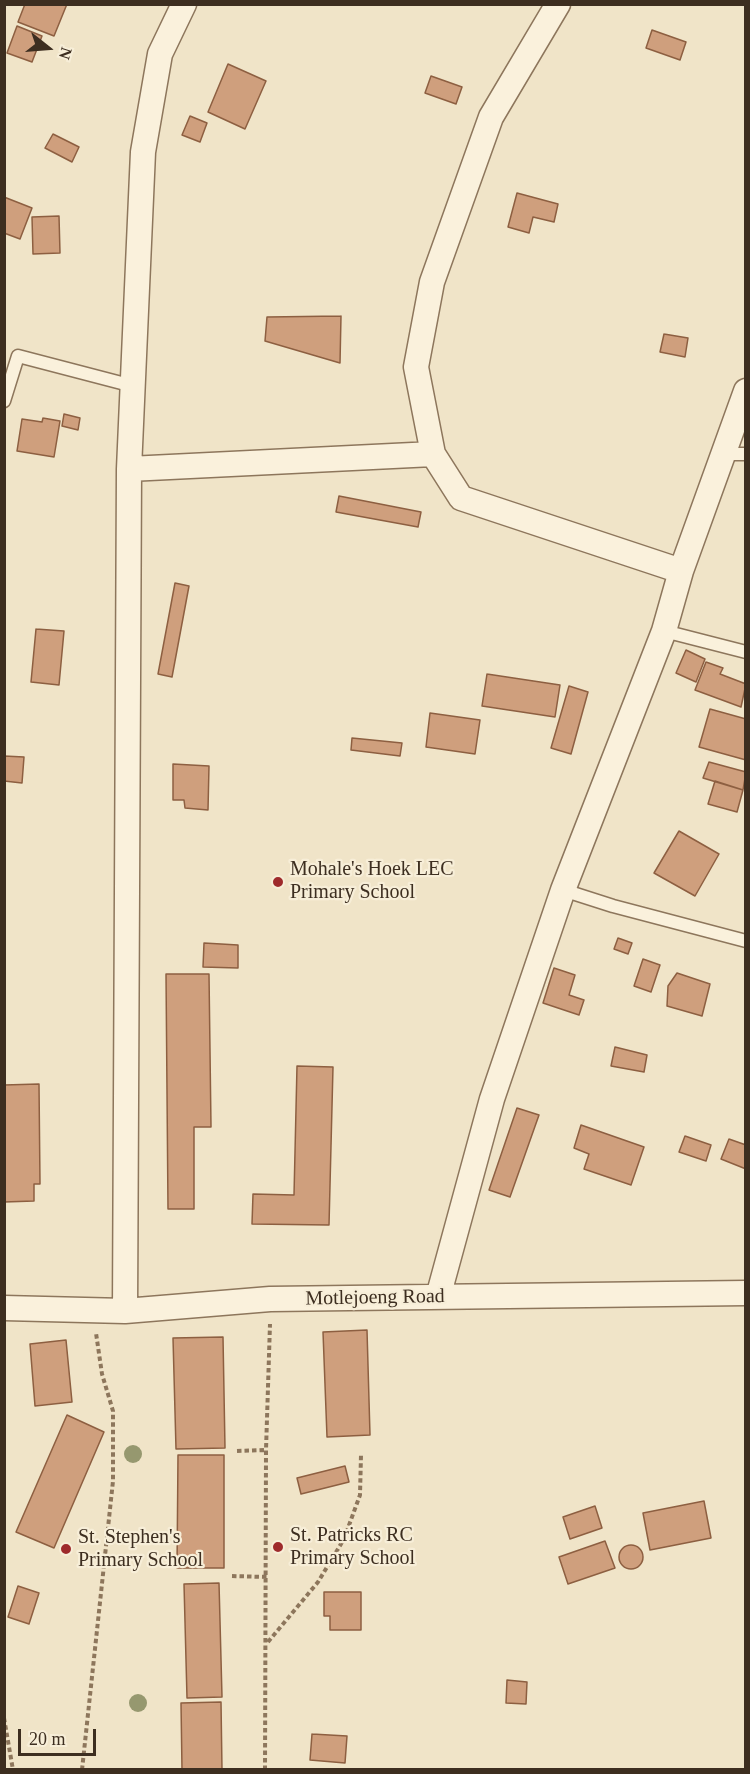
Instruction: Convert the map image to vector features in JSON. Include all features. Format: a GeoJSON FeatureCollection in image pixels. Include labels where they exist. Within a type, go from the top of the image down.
{"type":"FeatureCollection","features":[{"type":"Feature","properties":{"kind":"street"},"geometry":{"type":"LineString","coordinates":[[125,1311],[129,469],[143,152],[160,54],[184,4]]}},
{"type":"Feature","properties":{"kind":"street"},"geometry":{"type":"LineString","coordinates":[[558,4],[491,117],[432,282],[416,367],[433,454],[461,498],[681,571]]}},
{"type":"Feature","properties":{"kind":"street"},"geometry":{"type":"LineString","coordinates":[[438,1297],[492,1099],[563,890],[664,631],[681,571],[735,454],[746,392]]}},
{"type":"Feature","properties":{"kind":"street"},"geometry":{"type":"LineString","coordinates":[[129,469],[433,454]]}},
{"type":"Feature","properties":{"kind":"street","name":"Motlejoeng Road"},"geometry":{"type":"LineString","coordinates":[[4,1308],[93,1308],[125,1311],[270,1299],[746,1293]]}},
{"type":"Feature","properties":{"kind":"lane"},"geometry":{"type":"LineString","coordinates":[[4,401],[18,356],[134,386]]}},
{"type":"Feature","properties":{"kind":"lane"},"geometry":{"type":"LineString","coordinates":[[664,631],[746,652]]}},
{"type":"Feature","properties":{"kind":"lane"},"geometry":{"type":"LineString","coordinates":[[563,890],[613,906],[746,941]]}},
{"type":"Feature","properties":{"kind":"path"},"geometry":{"type":"LineString","coordinates":[[265,1770],[266,1450],[270,1299]]}},
{"type":"Feature","properties":{"kind":"path"},"geometry":{"type":"LineString","coordinates":[[82,1770],[113,1481],[113,1411],[102,1374],[93,1308]]}},
{"type":"Feature","properties":{"kind":"path"},"geometry":{"type":"LineString","coordinates":[[237,1452],[266,1450]]}},
{"type":"Feature","properties":{"kind":"path"},"geometry":{"type":"LineString","coordinates":[[267,1643],[318,1582],[344,1539],[360,1495],[361,1455]]}},
{"type":"Feature","properties":{"kind":"path"},"geometry":{"type":"LineString","coordinates":[[232,1576],[267,1577]]}},
{"type":"Feature","properties":{"kind":"path"},"geometry":{"type":"LineString","coordinates":[[4,1718],[13,1770]]}},
{"type":"Feature","properties":{"kind":"building"},"geometry":{"type":"Polygon","coordinates":[[[25,4],[67,4],[54,36],[18,22],[25,4]]]}},
{"type":"Feature","properties":{"kind":"building"},"geometry":{"type":"Polygon","coordinates":[[[17,26],[42,36],[32,62],[7,53],[17,26]]]}},
{"type":"Feature","properties":{"kind":"building"},"geometry":{"type":"Polygon","coordinates":[[[652,30],[686,42],[680,60],[646,48],[652,30]]]}},
{"type":"Feature","properties":{"kind":"building"},"geometry":{"type":"Polygon","coordinates":[[[228,64],[266,81],[245,129],[208,112],[228,64]]]}},
{"type":"Feature","properties":{"kind":"building"},"geometry":{"type":"Polygon","coordinates":[[[431,76],[462,87],[456,104],[425,93],[431,76]]]}},
{"type":"Feature","properties":{"kind":"building"},"geometry":{"type":"Polygon","coordinates":[[[190,116],[207,123],[200,142],[182,135],[190,116]]]}},
{"type":"Feature","properties":{"kind":"building"},"geometry":{"type":"Polygon","coordinates":[[[53,134],[79,147],[72,162],[45,148],[53,134]]]}},
{"type":"Feature","properties":{"kind":"building"},"geometry":{"type":"Polygon","coordinates":[[[517,193],[558,204],[554,222],[533,217],[529,233],[508,227],[517,193]]]}},
{"type":"Feature","properties":{"kind":"building"},"geometry":{"type":"Polygon","coordinates":[[[4,197],[32,208],[20,239],[4,233],[4,197]]]}},
{"type":"Feature","properties":{"kind":"building"},"geometry":{"type":"Polygon","coordinates":[[[59,216],[60,253],[33,254],[32,217],[59,216]]]}},
{"type":"Feature","properties":{"kind":"building"},"geometry":{"type":"Polygon","coordinates":[[[341,316],[340,363],[265,341],[267,317],[341,316]]]}},
{"type":"Feature","properties":{"kind":"building"},"geometry":{"type":"Polygon","coordinates":[[[664,334],[688,338],[685,357],[660,352],[664,334]]]}},
{"type":"Feature","properties":{"kind":"building"},"geometry":{"type":"Polygon","coordinates":[[[64,414],[80,418],[78,430],[62,426],[64,414]]]}},
{"type":"Feature","properties":{"kind":"building"},"geometry":{"type":"Polygon","coordinates":[[[43,418],[60,421],[54,457],[17,451],[22,419],[42,422],[43,418]]]}},
{"type":"Feature","properties":{"kind":"building"},"geometry":{"type":"Polygon","coordinates":[[[339,496],[421,512],[418,527],[336,512],[339,496]]]}},
{"type":"Feature","properties":{"kind":"building"},"geometry":{"type":"Polygon","coordinates":[[[175,583],[189,586],[172,677],[158,674],[175,583]]]}},
{"type":"Feature","properties":{"kind":"building"},"geometry":{"type":"Polygon","coordinates":[[[36,629],[64,631],[59,685],[31,682],[36,629]]]}},
{"type":"Feature","properties":{"kind":"building"},"geometry":{"type":"Polygon","coordinates":[[[686,650],[705,659],[696,682],[676,673],[686,650]]]}},
{"type":"Feature","properties":{"kind":"building"},"geometry":{"type":"Polygon","coordinates":[[[706,662],[723,668],[720,674],[746,684],[741,707],[695,690],[706,662]]]}},
{"type":"Feature","properties":{"kind":"building"},"geometry":{"type":"Polygon","coordinates":[[[487,674],[560,685],[555,717],[482,706],[487,674]]]}},
{"type":"Feature","properties":{"kind":"building"},"geometry":{"type":"Polygon","coordinates":[[[569,686],[588,692],[571,754],[551,748],[569,686]]]}},
{"type":"Feature","properties":{"kind":"building"},"geometry":{"type":"Polygon","coordinates":[[[710,709],[746,719],[746,760],[699,747],[710,709]]]}},
{"type":"Feature","properties":{"kind":"building"},"geometry":{"type":"Polygon","coordinates":[[[430,713],[480,720],[475,754],[426,747],[430,713]]]}},
{"type":"Feature","properties":{"kind":"building"},"geometry":{"type":"Polygon","coordinates":[[[352,738],[402,743],[400,756],[351,750],[352,738]]]}},
{"type":"Feature","properties":{"kind":"building"},"geometry":{"type":"Polygon","coordinates":[[[4,756],[24,757],[22,783],[4,781],[4,756]]]}},
{"type":"Feature","properties":{"kind":"building"},"geometry":{"type":"Polygon","coordinates":[[[709,762],[746,772],[743,790],[703,778],[709,762]]]}},
{"type":"Feature","properties":{"kind":"building"},"geometry":{"type":"Polygon","coordinates":[[[173,764],[209,766],[208,810],[185,808],[184,800],[173,800],[173,764]]]}},
{"type":"Feature","properties":{"kind":"building"},"geometry":{"type":"Polygon","coordinates":[[[715,781],[743,790],[737,812],[708,804],[715,781]]]}},
{"type":"Feature","properties":{"kind":"building"},"geometry":{"type":"Polygon","coordinates":[[[679,831],[719,854],[695,896],[654,873],[679,831]]]}},
{"type":"Feature","properties":{"kind":"building"},"geometry":{"type":"Polygon","coordinates":[[[618,938],[632,943],[628,954],[614,949],[618,938]]]}},
{"type":"Feature","properties":{"kind":"building"},"geometry":{"type":"Polygon","coordinates":[[[204,943],[238,945],[238,968],[203,967],[204,943]]]}},
{"type":"Feature","properties":{"kind":"building"},"geometry":{"type":"Polygon","coordinates":[[[643,959],[660,965],[651,992],[634,986],[643,959]]]}},
{"type":"Feature","properties":{"kind":"building"},"geometry":{"type":"Polygon","coordinates":[[[554,968],[575,975],[569,995],[584,1000],[579,1015],[543,1003],[554,968]]]}},
{"type":"Feature","properties":{"kind":"building"},"geometry":{"type":"Polygon","coordinates":[[[677,973],[710,984],[702,1016],[667,1006],[668,986],[677,973]]]}},
{"type":"Feature","properties":{"kind":"building"},"geometry":{"type":"Polygon","coordinates":[[[166,974],[209,974],[211,1127],[194,1127],[194,1209],[168,1209],[166,974]]]}},
{"type":"Feature","properties":{"kind":"building"},"geometry":{"type":"Polygon","coordinates":[[[615,1047],[647,1055],[644,1072],[611,1066],[615,1047]]]}},
{"type":"Feature","properties":{"kind":"building"},"geometry":{"type":"Polygon","coordinates":[[[297,1066],[333,1067],[329,1225],[252,1224],[253,1194],[294,1195],[297,1066]]]}},
{"type":"Feature","properties":{"kind":"building"},"geometry":{"type":"Polygon","coordinates":[[[39,1084],[40,1184],[34,1184],[34,1201],[4,1202],[4,1085],[39,1084]]]}},
{"type":"Feature","properties":{"kind":"building"},"geometry":{"type":"Polygon","coordinates":[[[517,1108],[539,1115],[510,1197],[489,1190],[517,1108]]]}},
{"type":"Feature","properties":{"kind":"building"},"geometry":{"type":"Polygon","coordinates":[[[581,1125],[644,1147],[631,1185],[584,1169],[589,1154],[574,1148],[581,1125]]]}},
{"type":"Feature","properties":{"kind":"building"},"geometry":{"type":"Polygon","coordinates":[[[685,1136],[711,1145],[706,1161],[679,1152],[685,1136]]]}},
{"type":"Feature","properties":{"kind":"building"},"geometry":{"type":"Polygon","coordinates":[[[729,1139],[746,1145],[746,1169],[721,1159],[729,1139]]]}},
{"type":"Feature","properties":{"kind":"building"},"geometry":{"type":"Polygon","coordinates":[[[367,1330],[370,1435],[327,1437],[323,1332],[367,1330]]]}},
{"type":"Feature","properties":{"kind":"building"},"geometry":{"type":"Polygon","coordinates":[[[223,1337],[225,1448],[176,1449],[173,1338],[223,1337]]]}},
{"type":"Feature","properties":{"kind":"building"},"geometry":{"type":"Polygon","coordinates":[[[66,1340],[72,1402],[35,1406],[30,1344],[66,1340]]]}},
{"type":"Feature","properties":{"kind":"building"},"geometry":{"type":"Polygon","coordinates":[[[67,1415],[104,1432],[54,1548],[16,1532],[67,1415]]]}},
{"type":"Feature","properties":{"kind":"building"},"geometry":{"type":"Polygon","coordinates":[[[178,1455],[224,1455],[224,1568],[177,1568],[178,1455]]]}},
{"type":"Feature","properties":{"kind":"building"},"geometry":{"type":"Polygon","coordinates":[[[345,1466],[349,1482],[301,1494],[297,1478],[345,1466]]]}},
{"type":"Feature","properties":{"kind":"building"},"geometry":{"type":"Polygon","coordinates":[[[704,1501],[711,1538],[650,1550],[643,1513],[704,1501]]]}},
{"type":"Feature","properties":{"kind":"building"},"geometry":{"type":"Polygon","coordinates":[[[595,1506],[602,1528],[570,1539],[563,1517],[595,1506]]]}},
{"type":"Feature","properties":{"kind":"building"},"geometry":{"type":"Polygon","coordinates":[[[605,1541],[615,1568],[568,1584],[559,1557],[605,1541]]]}},
{"type":"Feature","properties":{"kind":"building"},"geometry":{"type":"Polygon","coordinates":[[[631,1545],[640,1548],[643,1557],[640,1566],[631,1569],[622,1566],[619,1557],[622,1548],[631,1545]]]}},
{"type":"Feature","properties":{"kind":"building"},"geometry":{"type":"Polygon","coordinates":[[[219,1583],[222,1697],[187,1698],[184,1584],[219,1583]]]}},
{"type":"Feature","properties":{"kind":"building"},"geometry":{"type":"Polygon","coordinates":[[[18,1586],[39,1593],[29,1624],[8,1617],[18,1586]]]}},
{"type":"Feature","properties":{"kind":"building"},"geometry":{"type":"Polygon","coordinates":[[[324,1592],[361,1592],[361,1630],[330,1630],[330,1616],[324,1616],[324,1592]]]}},
{"type":"Feature","properties":{"kind":"building"},"geometry":{"type":"Polygon","coordinates":[[[507,1680],[527,1682],[526,1704],[506,1703],[507,1680]]]}},
{"type":"Feature","properties":{"kind":"building"},"geometry":{"type":"Polygon","coordinates":[[[221,1702],[222,1770],[182,1770],[181,1703],[221,1702]]]}},
{"type":"Feature","properties":{"kind":"building"},"geometry":{"type":"Polygon","coordinates":[[[312,1734],[347,1736],[345,1763],[310,1760],[312,1734]]]}},
{"type":"Feature","properties":{"kind":"place","name":"Mohale's Hoek LEC Primary School"},"geometry":{"type":"Point","coordinates":[278,882]}},
{"type":"Feature","properties":{"kind":"place","name":"St. Patricks RC Primary School"},"geometry":{"type":"Point","coordinates":[278,1547]}},
{"type":"Feature","properties":{"kind":"place","name":"St. Stephen's Primary School"},"geometry":{"type":"Point","coordinates":[66,1549]}}]}
